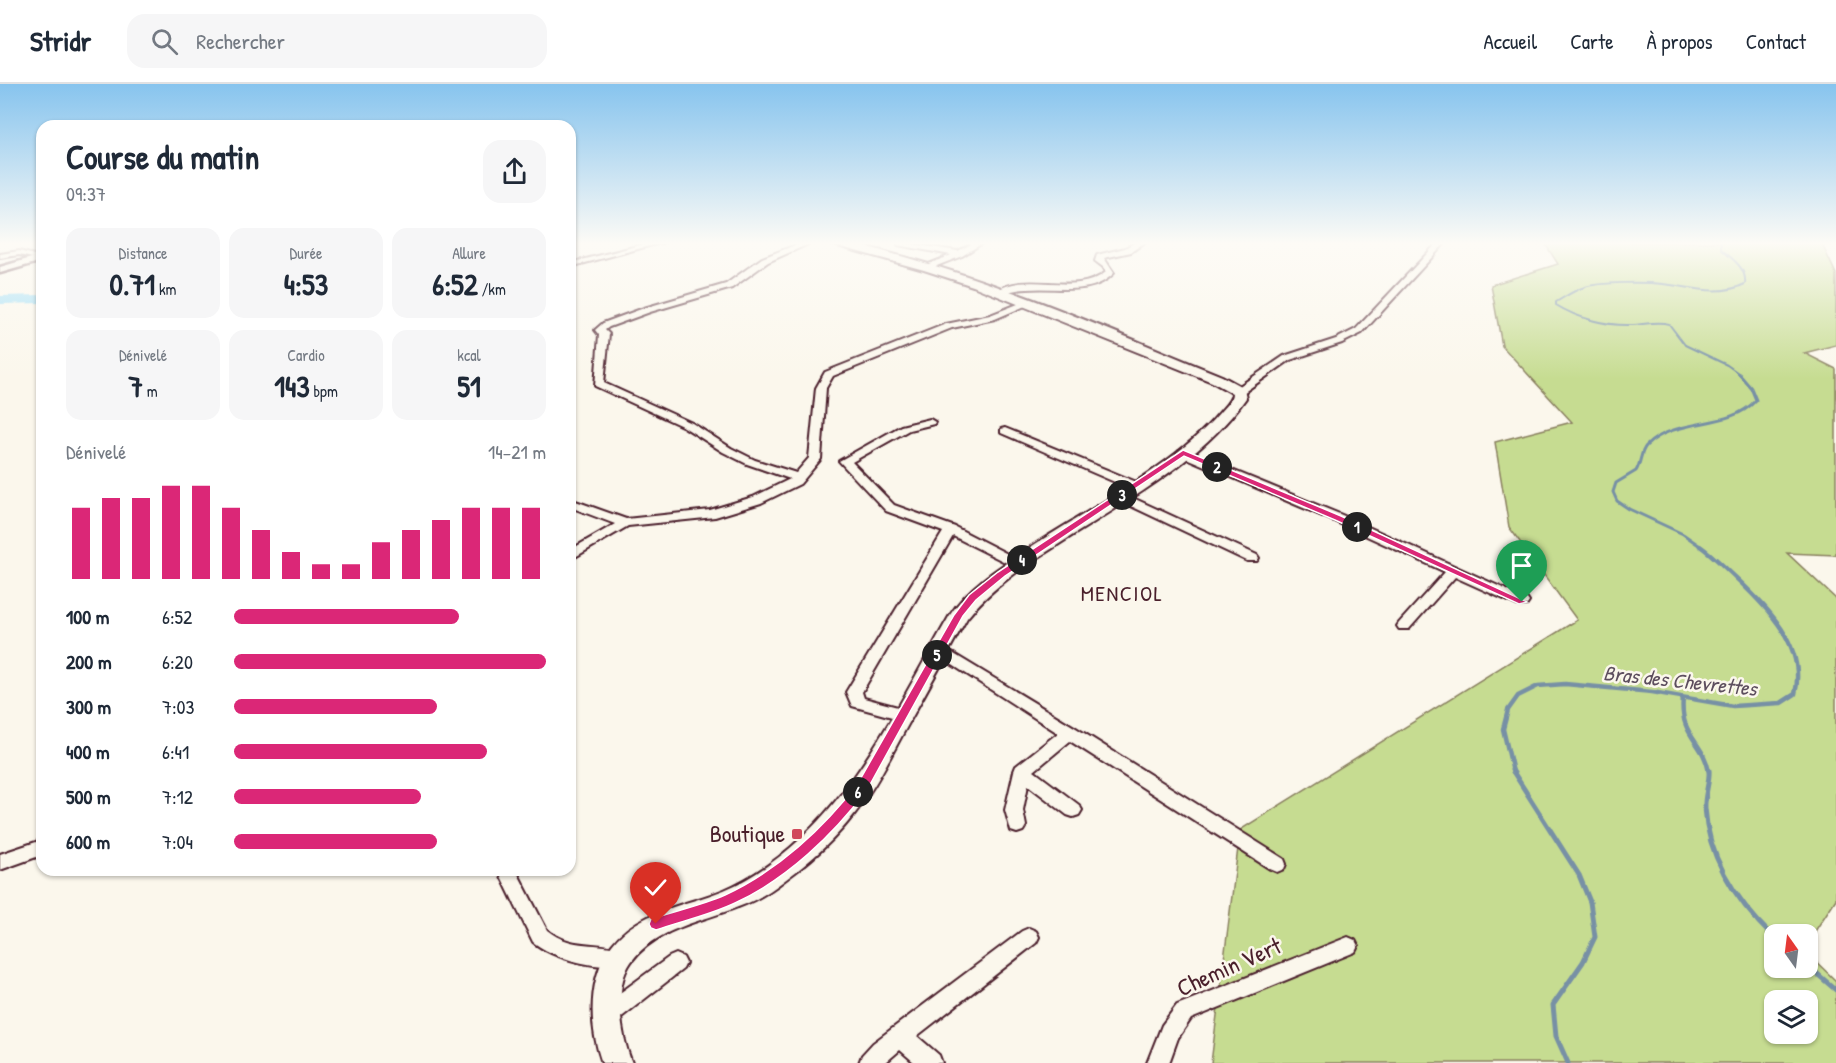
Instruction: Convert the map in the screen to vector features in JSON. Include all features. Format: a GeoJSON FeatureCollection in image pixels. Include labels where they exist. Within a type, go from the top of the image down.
{"type":"FeatureCollection","features":[{"type":"Feature","properties":{"kind":"main road"},"geometry":{"type":"LineString","coordinates":[[617,1063],[612,1053],[606,1016],[608,988],[618,957],[637,935],[656,924],[730,899],[785,867],[846,808],[862,786],[959,615],[972,597],[987,584],[1183,453],[1219,424],[1239,398],[1239,391],[1216,378],[987,288]]}},
{"type":"Feature","properties":{"kind":"street"},"geometry":{"type":"LineString","coordinates":[[723,288],[646,310],[602,327],[600,330],[605,339],[601,349],[598,382],[688,425],[727,450],[751,462],[798,478]]}},
{"type":"Feature","properties":{"kind":"street"},"geometry":{"type":"LineString","coordinates":[[999,292],[1018,288]]}},
{"type":"Feature","properties":{"kind":"street"},"geometry":{"type":"LineString","coordinates":[[1239,391],[1287,358],[1340,341],[1359,331],[1399,288]]}},
{"type":"Feature","properties":{"kind":"street"},"geometry":{"type":"LineString","coordinates":[[576,505],[625,522],[711,514],[735,509],[798,478],[815,459],[821,388],[829,374],[950,326],[992,317],[1028,303]]}},
{"type":"Feature","properties":{"kind":"street"},"geometry":{"type":"LineString","coordinates":[[930,422],[905,428],[845,461],[890,508],[950,530],[1018,563]]}},
{"type":"Feature","properties":{"kind":"street"},"geometry":{"type":"LineString","coordinates":[[1005,431],[1127,491],[1252,558]]}},
{"type":"Feature","properties":{"kind":"street"},"geometry":{"type":"LineString","coordinates":[[1183,453],[1328,514],[1522,602]]}},
{"type":"Feature","properties":{"kind":"street"},"geometry":{"type":"LineString","coordinates":[[576,552],[625,522]]}},
{"type":"Feature","properties":{"kind":"street"},"geometry":{"type":"LineString","coordinates":[[903,714],[858,702],[854,693],[857,684],[950,530]]}},
{"type":"Feature","properties":{"kind":"street"},"geometry":{"type":"LineString","coordinates":[[1404,626],[1453,571]]}},
{"type":"Feature","properties":{"kind":"street"},"geometry":{"type":"LineString","coordinates":[[939,650],[1277,864]]}},
{"type":"Feature","properties":{"kind":"street"},"geometry":{"type":"LineString","coordinates":[[1017,826],[1014,810],[1022,771],[1070,732]]}},
{"type":"Feature","properties":{"kind":"street"},"geometry":{"type":"LineString","coordinates":[[1022,771],[1073,810]]}},
{"type":"Feature","properties":{"kind":"street"},"geometry":{"type":"LineString","coordinates":[[0,862],[36,849]]}},
{"type":"Feature","properties":{"kind":"street"},"geometry":{"type":"LineString","coordinates":[[510,876],[540,936],[548,944],[559,950],[618,957]]}},
{"type":"Feature","properties":{"kind":"street"},"geometry":{"type":"LineString","coordinates":[[870,1063],[881,1051],[1029,937]]}},
{"type":"Feature","properties":{"kind":"street","name":"Chemin Vert"},"geometry":{"type":"LineString","coordinates":[[1158,1063],[1170,1032],[1184,1012],[1348,946]]}},
{"type":"Feature","properties":{"kind":"street"},"geometry":{"type":"LineString","coordinates":[[606,1016],[676,963]]}},
{"type":"Feature","properties":{"kind":"street"},"geometry":{"type":"LineString","coordinates":[[901,1036],[931,1063]]}},
{"type":"Feature","properties":{"kind":"green space"},"geometry":{"type":"Polygon","coordinates":[[[1491,288],[1836,288],[1836,345],[1804,353],[1836,369],[1836,555],[1787,553],[1836,599],[1836,899],[1818,927],[1818,924],[1764,924],[1764,978],[1818,978],[1818,964],[1836,981],[1836,1063],[1211,1063],[1239,840],[1232,835],[1577,620],[1509,527],[1495,442],[1572,422],[1502,346],[1491,288]]]}},
{"type":"Feature","properties":{"kind":"waterway","name":"Bras des Chevrettes"},"geometry":{"type":"LineString","coordinates":[[1583,288],[1556,302],[1556,305],[1573,314],[1602,323],[1669,324],[1685,345],[1727,365],[1741,375]]}},
{"type":"Feature","properties":{"kind":"waterway","name":"Bras des Chevrettes"},"geometry":{"type":"LineString","coordinates":[[1685,288],[1715,291],[1736,288]]}},
{"type":"Feature","properties":{"kind":"waterway"},"geometry":{"type":"LineString","coordinates":[[0,300],[36,299]]}},
{"type":"Feature","properties":{"kind":"waterway","name":"Bras des Chevrettes"},"geometry":{"type":"LineString","coordinates":[[1703,548],[1683,534],[1629,509],[1617,501],[1613,492],[1616,483],[1636,471],[1644,449],[1658,437],[1687,426],[1732,416],[1745,410],[1756,400],[1751,388],[1739,374]]}},
{"type":"Feature","properties":{"kind":"waterway","name":"Bras des Chevrettes"},"geometry":{"type":"LineString","coordinates":[[1513,771],[1503,729],[1508,710],[1518,696],[1538,686],[1565,684],[1652,692],[1733,706],[1781,703],[1795,694],[1797,676],[1795,660],[1782,629],[1760,601],[1700,546]]}},
{"type":"Feature","properties":{"kind":"waterway"},"geometry":{"type":"LineString","coordinates":[[1683,698],[1685,722],[1702,753],[1709,772]]}},
{"type":"Feature","properties":{"kind":"waterway","name":"Bras des Chevrettes"},"geometry":{"type":"LineString","coordinates":[[1513,771],[1579,875],[1590,902],[1595,937],[1583,962],[1553,1005],[1556,1036],[1568,1063]]}},
{"type":"Feature","properties":{"kind":"waterway"},"geometry":{"type":"LineString","coordinates":[[1709,772],[1705,808],[1712,845],[1737,895],[1764,927]]}},
{"type":"Feature","properties":{"kind":"waterway"},"geometry":{"type":"LineString","coordinates":[[1818,975],[1836,990]]}},
{"type":"Feature","properties":{"kind":"place","name":"Boutique"},"geometry":{"type":"Point","coordinates":[797,834]}},
{"type":"Feature","properties":{"kind":"district","name":"MENCIOL"},"geometry":{"type":"Point","coordinates":[1122,593]}},
{"type":"Feature","properties":{"kind":"route"},"geometry":{"type":"LineString","coordinates":[[656,924],[730,899],[785,867],[846,808],[862,786],[959,615],[972,597],[1001,574],[1183,453],[1338,518],[1522,602]]}}]}
